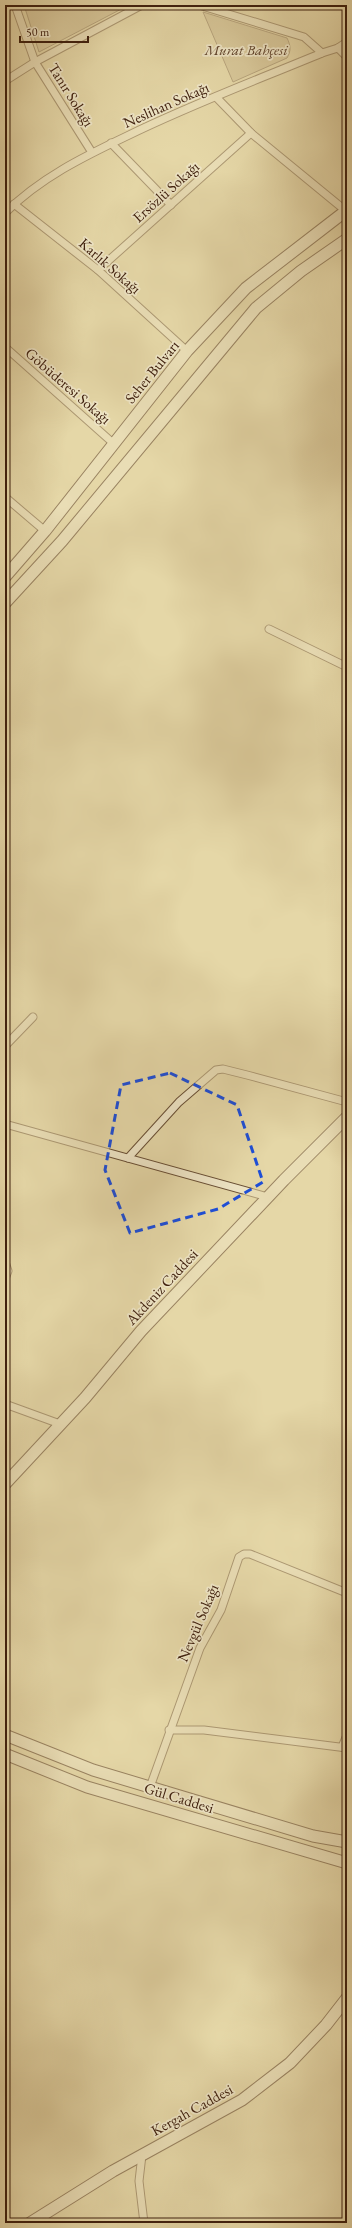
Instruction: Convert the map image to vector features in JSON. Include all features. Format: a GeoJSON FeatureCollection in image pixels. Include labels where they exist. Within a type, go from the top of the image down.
{"type":"FeatureCollection","features":[{"type":"Feature","properties":{"kind":"street","name":"Tanır Sokağı"},"geometry":{"type":"LineString","coordinates":[[15,5],[35,62],[91,151]]}},
{"type":"Feature","properties":{"kind":"street"},"geometry":{"type":"LineString","coordinates":[[5,81],[35,62],[142,5]]}},
{"type":"Feature","properties":{"kind":"street"},"geometry":{"type":"LineString","coordinates":[[199,5],[304,37],[322,53]]}},
{"type":"Feature","properties":{"kind":"street","name":"Neslihan Sokağı"},"geometry":{"type":"LineString","coordinates":[[5,213],[14,204],[55,173],[91,151],[175,113],[322,53],[338,48],[347,42]]}},
{"type":"Feature","properties":{"kind":"street"},"geometry":{"type":"LineString","coordinates":[[338,48],[347,57]]}},
{"type":"Feature","properties":{"kind":"street"},"geometry":{"type":"LineString","coordinates":[[216,97],[251,133],[347,211]]}},
{"type":"Feature","properties":{"kind":"street","name":"Ersözlü Sokağı"},"geometry":{"type":"LineString","coordinates":[[98,270],[251,133]]}},
{"type":"Feature","properties":{"kind":"street"},"geometry":{"type":"LineString","coordinates":[[111,143],[171,205]]}},
{"type":"Feature","properties":{"kind":"street","name":"Karlık Sokağı"},"geometry":{"type":"LineString","coordinates":[[14,204],[98,270],[187,351]]}},
{"type":"Feature","properties":{"kind":"street","name":"Seher Bulvarı"},"geometry":{"type":"LineString","coordinates":[[5,577],[45,531],[187,351],[246,288],[347,211]]}},
{"type":"Feature","properties":{"kind":"street"},"geometry":{"type":"LineString","coordinates":[[5,603],[62,541],[256,308],[301,271],[347,239]]}},
{"type":"Feature","properties":{"kind":"street","name":"Göbüderesi Sokağı"},"geometry":{"type":"LineString","coordinates":[[5,348],[113,443]]}},
{"type":"Feature","properties":{"kind":"street"},"geometry":{"type":"LineString","coordinates":[[5,497],[45,531]]}},
{"type":"Feature","properties":{"kind":"street"},"geometry":{"type":"LineString","coordinates":[[269,629],[347,667]]}},
{"type":"Feature","properties":{"kind":"street"},"geometry":{"type":"LineString","coordinates":[[5,1046],[33,1018]]}},
{"type":"Feature","properties":{"kind":"street"},"geometry":{"type":"LineString","coordinates":[[128,1158],[179,1102],[216,1070],[223,1069],[347,1102]]}},
{"type":"Feature","properties":{"kind":"street","name":"Akdeniz Caddesi"},"geometry":{"type":"LineString","coordinates":[[5,1484],[86,1398],[141,1331],[268,1197],[347,1117]]}},
{"type":"Feature","properties":{"kind":"street"},"geometry":{"type":"LineString","coordinates":[[5,1124],[268,1197]]}},
{"type":"Feature","properties":{"kind":"street"},"geometry":{"type":"LineString","coordinates":[[5,1262],[8,1271],[5,1279]]}},
{"type":"Feature","properties":{"kind":"street"},"geometry":{"type":"LineString","coordinates":[[5,1404],[60,1424]]}},
{"type":"Feature","properties":{"kind":"street","name":"Nevgül Sokağı"},"geometry":{"type":"LineString","coordinates":[[150,1787],[169,1730],[200,1648],[221,1610],[233,1569],[241,1556],[250,1554],[347,1593]]}},
{"type":"Feature","properties":{"kind":"street"},"geometry":{"type":"LineString","coordinates":[[169,1730],[204,1730],[345,1747],[347,1735]]}},
{"type":"Feature","properties":{"kind":"street","name":"Gül Caddesi"},"geometry":{"type":"LineString","coordinates":[[5,1735],[93,1770],[313,1836],[347,1842]]}},
{"type":"Feature","properties":{"kind":"street","name":"Gül Caddesi"},"geometry":{"type":"LineString","coordinates":[[5,1754],[87,1787],[347,1863]]}},
{"type":"Feature","properties":{"kind":"street","name":"Kergah Caddesi"},"geometry":{"type":"LineString","coordinates":[[30,2223],[113,2170],[242,2100],[290,2063],[326,2025],[347,1998]]}},
{"type":"Feature","properties":{"kind":"street"},"geometry":{"type":"LineString","coordinates":[[142,2154],[139,2181],[144,2223]]}},
{"type":"Feature","properties":{"kind":"highlighted area"},"geometry":{"type":"Polygon","coordinates":[[[170,1073],[237,1105],[263,1182],[218,1209],[130,1233],[105,1170],[121,1085],[170,1073]]]}},
{"type":"Feature","properties":{"kind":"green space"},"geometry":{"type":"Polygon","coordinates":[[[24,5],[129,5],[39,52],[24,5]]]}},
{"type":"Feature","properties":{"kind":"green space","name":"Murat Bahçesi"},"geometry":{"type":"Polygon","coordinates":[[[203,12],[287,38],[290,48],[287,58],[233,82],[203,12]]]}}]}
